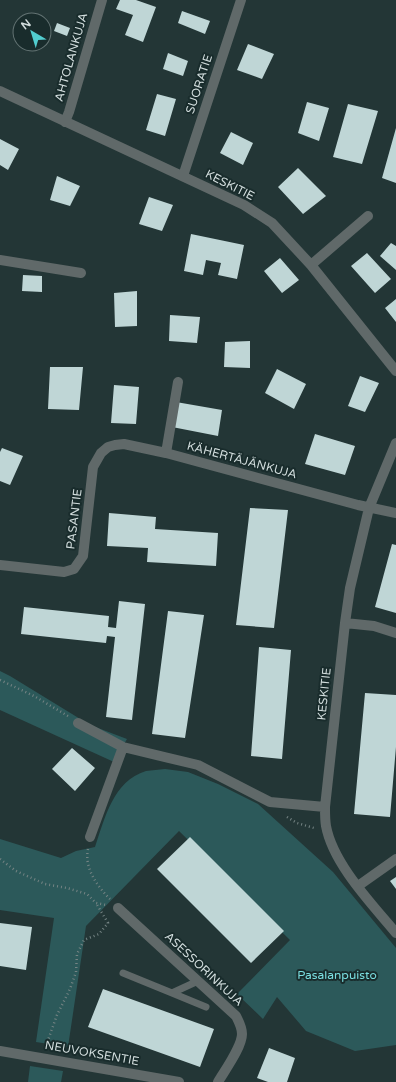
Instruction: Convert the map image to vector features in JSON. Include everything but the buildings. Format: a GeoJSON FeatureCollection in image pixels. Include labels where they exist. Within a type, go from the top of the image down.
{"type":"FeatureCollection","features":[{"type":"Feature","properties":{"kind":"street","name":"AHTOLANKUJA"},"geometry":{"type":"LineString","coordinates":[[65,122],[102,0]]}},
{"type":"Feature","properties":{"kind":"street","name":"SUORATIE"},"geometry":{"type":"LineString","coordinates":[[183,176],[241,0]]}},
{"type":"Feature","properties":{"kind":"street","name":"KESKITIE"},"geometry":{"type":"LineString","coordinates":[[0,91],[244,205],[272,223],[311,265],[396,371]]}},
{"type":"Feature","properties":{"kind":"street"},"geometry":{"type":"LineString","coordinates":[[311,265],[368,216]]}},
{"type":"Feature","properties":{"kind":"street"},"geometry":{"type":"LineString","coordinates":[[0,260],[81,273]]}},
{"type":"Feature","properties":{"kind":"street"},"geometry":{"type":"LineString","coordinates":[[166,452],[178,382]]}},
{"type":"Feature","properties":{"kind":"street","name":"KESKITIE"},"geometry":{"type":"LineString","coordinates":[[396,443],[369,508],[350,588],[325,807],[326,826],[337,857],[347,873],[396,933]]}},
{"type":"Feature","properties":{"kind":"street","name":"KÄHERTÄJÄNKUJA"},"geometry":{"type":"LineString","coordinates":[[108,447],[124,444],[166,452],[369,508],[396,513]]}},
{"type":"Feature","properties":{"kind":"street","name":"PASANTIE"},"geometry":{"type":"LineString","coordinates":[[0,565],[64,572],[74,569],[83,556],[93,467],[97,459],[108,447]]}},
{"type":"Feature","properties":{"kind":"street"},"geometry":{"type":"LineString","coordinates":[[345,623],[374,626],[396,633]]}},
{"type":"Feature","properties":{"kind":"street"},"geometry":{"type":"LineString","coordinates":[[78,723],[123,747],[198,765],[270,802],[325,807]]}},
{"type":"Feature","properties":{"kind":"street"},"geometry":{"type":"LineString","coordinates":[[90,837],[123,747]]}},
{"type":"Feature","properties":{"kind":"street"},"geometry":{"type":"LineString","coordinates":[[358,886],[396,859]]}},
{"type":"Feature","properties":{"kind":"street","name":"ASESSORINKUJA"},"geometry":{"type":"LineString","coordinates":[[118,908],[236,1016],[241,1026],[242,1035],[239,1047],[218,1082]]}},
{"type":"Feature","properties":{"kind":"street","name":"NEUVOKSENTIE"},"geometry":{"type":"LineString","coordinates":[[0,1051],[179,1082]]}},
{"type":"Feature","properties":{"kind":"lane"},"geometry":{"type":"LineString","coordinates":[[123,973],[206,1007]]}},
{"type":"Feature","properties":{"kind":"lane"},"geometry":{"type":"LineString","coordinates":[[172,993],[198,981]]}},
{"type":"Feature","properties":{"kind":"path"},"geometry":{"type":"LineString","coordinates":[[0,680],[34,696],[78,723]]}},
{"type":"Feature","properties":{"kind":"path"},"geometry":{"type":"LineString","coordinates":[[270,802],[281,814],[297,824],[316,829],[326,826]]}},
{"type":"Feature","properties":{"kind":"path"},"geometry":{"type":"LineString","coordinates":[[90,837],[87,852],[88,866],[95,881],[118,908]]}},
{"type":"Feature","properties":{"kind":"path"},"geometry":{"type":"LineString","coordinates":[[0,859],[16,871],[45,884],[68,888],[87,894],[96,903],[108,923],[99,934],[84,940],[76,954],[76,972],[51,1029],[42,1058]]}},
{"type":"Feature","properties":{"kind":"path"},"geometry":{"type":"LineString","coordinates":[[96,903],[118,908]]}},
{"type":"Feature","properties":{"kind":"green space"},"geometry":{"type":"Polygon","coordinates":[[[0,671],[90,725],[127,739],[114,762],[0,710],[0,671]]]}},
{"type":"Feature","properties":{"kind":"green space","name":"Pasalanpuisto"},"geometry":{"type":"Polygon","coordinates":[[[165,769],[188,772],[218,784],[258,804],[333,872],[396,948],[396,1045],[355,1051],[306,1031],[277,997],[263,1019],[237,994],[290,940],[179,831],[86,926],[68,1047],[36,1042],[54,918],[0,910],[0,839],[61,858],[76,851],[95,847],[112,802],[126,783],[135,776],[146,771],[165,769]]]}},
{"type":"Feature","properties":{"kind":"green space"},"geometry":{"type":"Polygon","coordinates":[[[30,1066],[63,1071],[61,1082],[28,1082],[30,1066]]]}}]}
